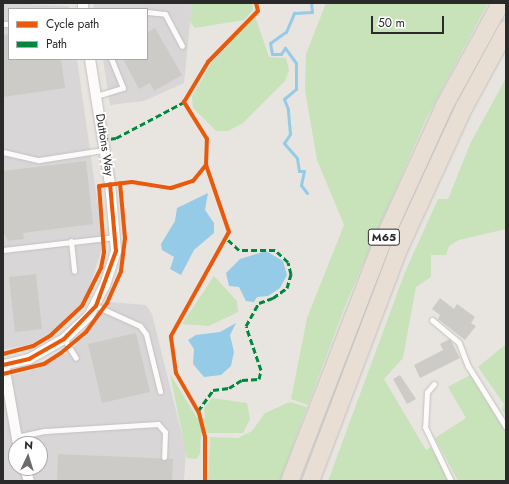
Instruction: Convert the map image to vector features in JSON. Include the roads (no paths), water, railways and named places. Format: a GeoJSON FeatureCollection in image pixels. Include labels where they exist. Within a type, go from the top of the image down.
{"type":"FeatureCollection","features":[{"type":"Feature","properties":{"kind":"highway","name":"M65"},"geometry":{"type":"LineString","coordinates":[[289,481],[386,232],[444,105],[500,3]]}},
{"type":"Feature","properties":{"kind":"highway","name":"M65"},"geometry":{"type":"LineString","coordinates":[[310,481],[403,239],[464,106],[506,29]]}},
{"type":"Feature","properties":{"kind":"street","name":"Duttons Way"},"geometry":{"type":"LineString","coordinates":[[4,365],[30,359],[64,339],[96,306],[116,251],[104,150],[90,60]]}},
{"type":"Feature","properties":{"kind":"street"},"geometry":{"type":"LineString","coordinates":[[4,365],[16,436]]}},
{"type":"Feature","properties":{"kind":"lane"},"geometry":{"type":"LineString","coordinates":[[148,12],[165,14],[182,46]]}},
{"type":"Feature","properties":{"kind":"lane"},"geometry":{"type":"LineString","coordinates":[[96,96],[123,88],[111,60]]}},
{"type":"Feature","properties":{"kind":"lane"},"geometry":{"type":"LineString","coordinates":[[3,152],[38,160],[104,150]]}},
{"type":"Feature","properties":{"kind":"lane"},"geometry":{"type":"LineString","coordinates":[[3,250],[115,237]]}},
{"type":"Feature","properties":{"kind":"lane"},"geometry":{"type":"LineString","coordinates":[[71,241],[74,270]]}},
{"type":"Feature","properties":{"kind":"lane"},"geometry":{"type":"LineString","coordinates":[[96,306],[140,326],[146,334],[160,391]]}},
{"type":"Feature","properties":{"kind":"lane"},"geometry":{"type":"LineString","coordinates":[[432,320],[459,343],[468,366],[506,427]]}},
{"type":"Feature","properties":{"kind":"lane"},"geometry":{"type":"LineString","coordinates":[[64,339],[76,358]]}},
{"type":"Feature","properties":{"kind":"lane"},"geometry":{"type":"LineString","coordinates":[[434,384],[427,392],[425,427],[451,481]]}},
{"type":"Feature","properties":{"kind":"lane"},"geometry":{"type":"LineString","coordinates":[[29,436],[45,431],[158,424],[165,432],[164,457]]}},
{"type":"Feature","properties":{"kind":"water"},"geometry":{"type":"Polygon","coordinates":[[[208,193],[205,210],[214,223],[214,233],[194,250],[181,275],[170,269],[174,257],[162,250],[161,244],[175,221],[177,208],[208,193]]]}},
{"type":"Feature","properties":{"kind":"water"},"geometry":{"type":"Polygon","coordinates":[[[266,251],[283,261],[287,275],[280,288],[268,296],[257,297],[254,302],[246,301],[239,287],[229,286],[226,273],[240,259],[266,251]]]}},
{"type":"Feature","properties":{"kind":"water"},"geometry":{"type":"Polygon","coordinates":[[[236,323],[230,335],[234,352],[231,366],[221,375],[204,377],[193,364],[194,349],[188,340],[196,335],[220,332],[236,323]]]}},
{"type":"Feature","properties":{"kind":"waterway"},"geometry":{"type":"LineString","coordinates":[[307,193],[301,185],[304,171],[299,171],[297,158],[284,143],[290,134],[288,109],[284,99],[296,89],[296,63],[285,48],[281,54],[272,54],[270,43],[286,32],[294,13],[312,12],[311,3]]}}]}
